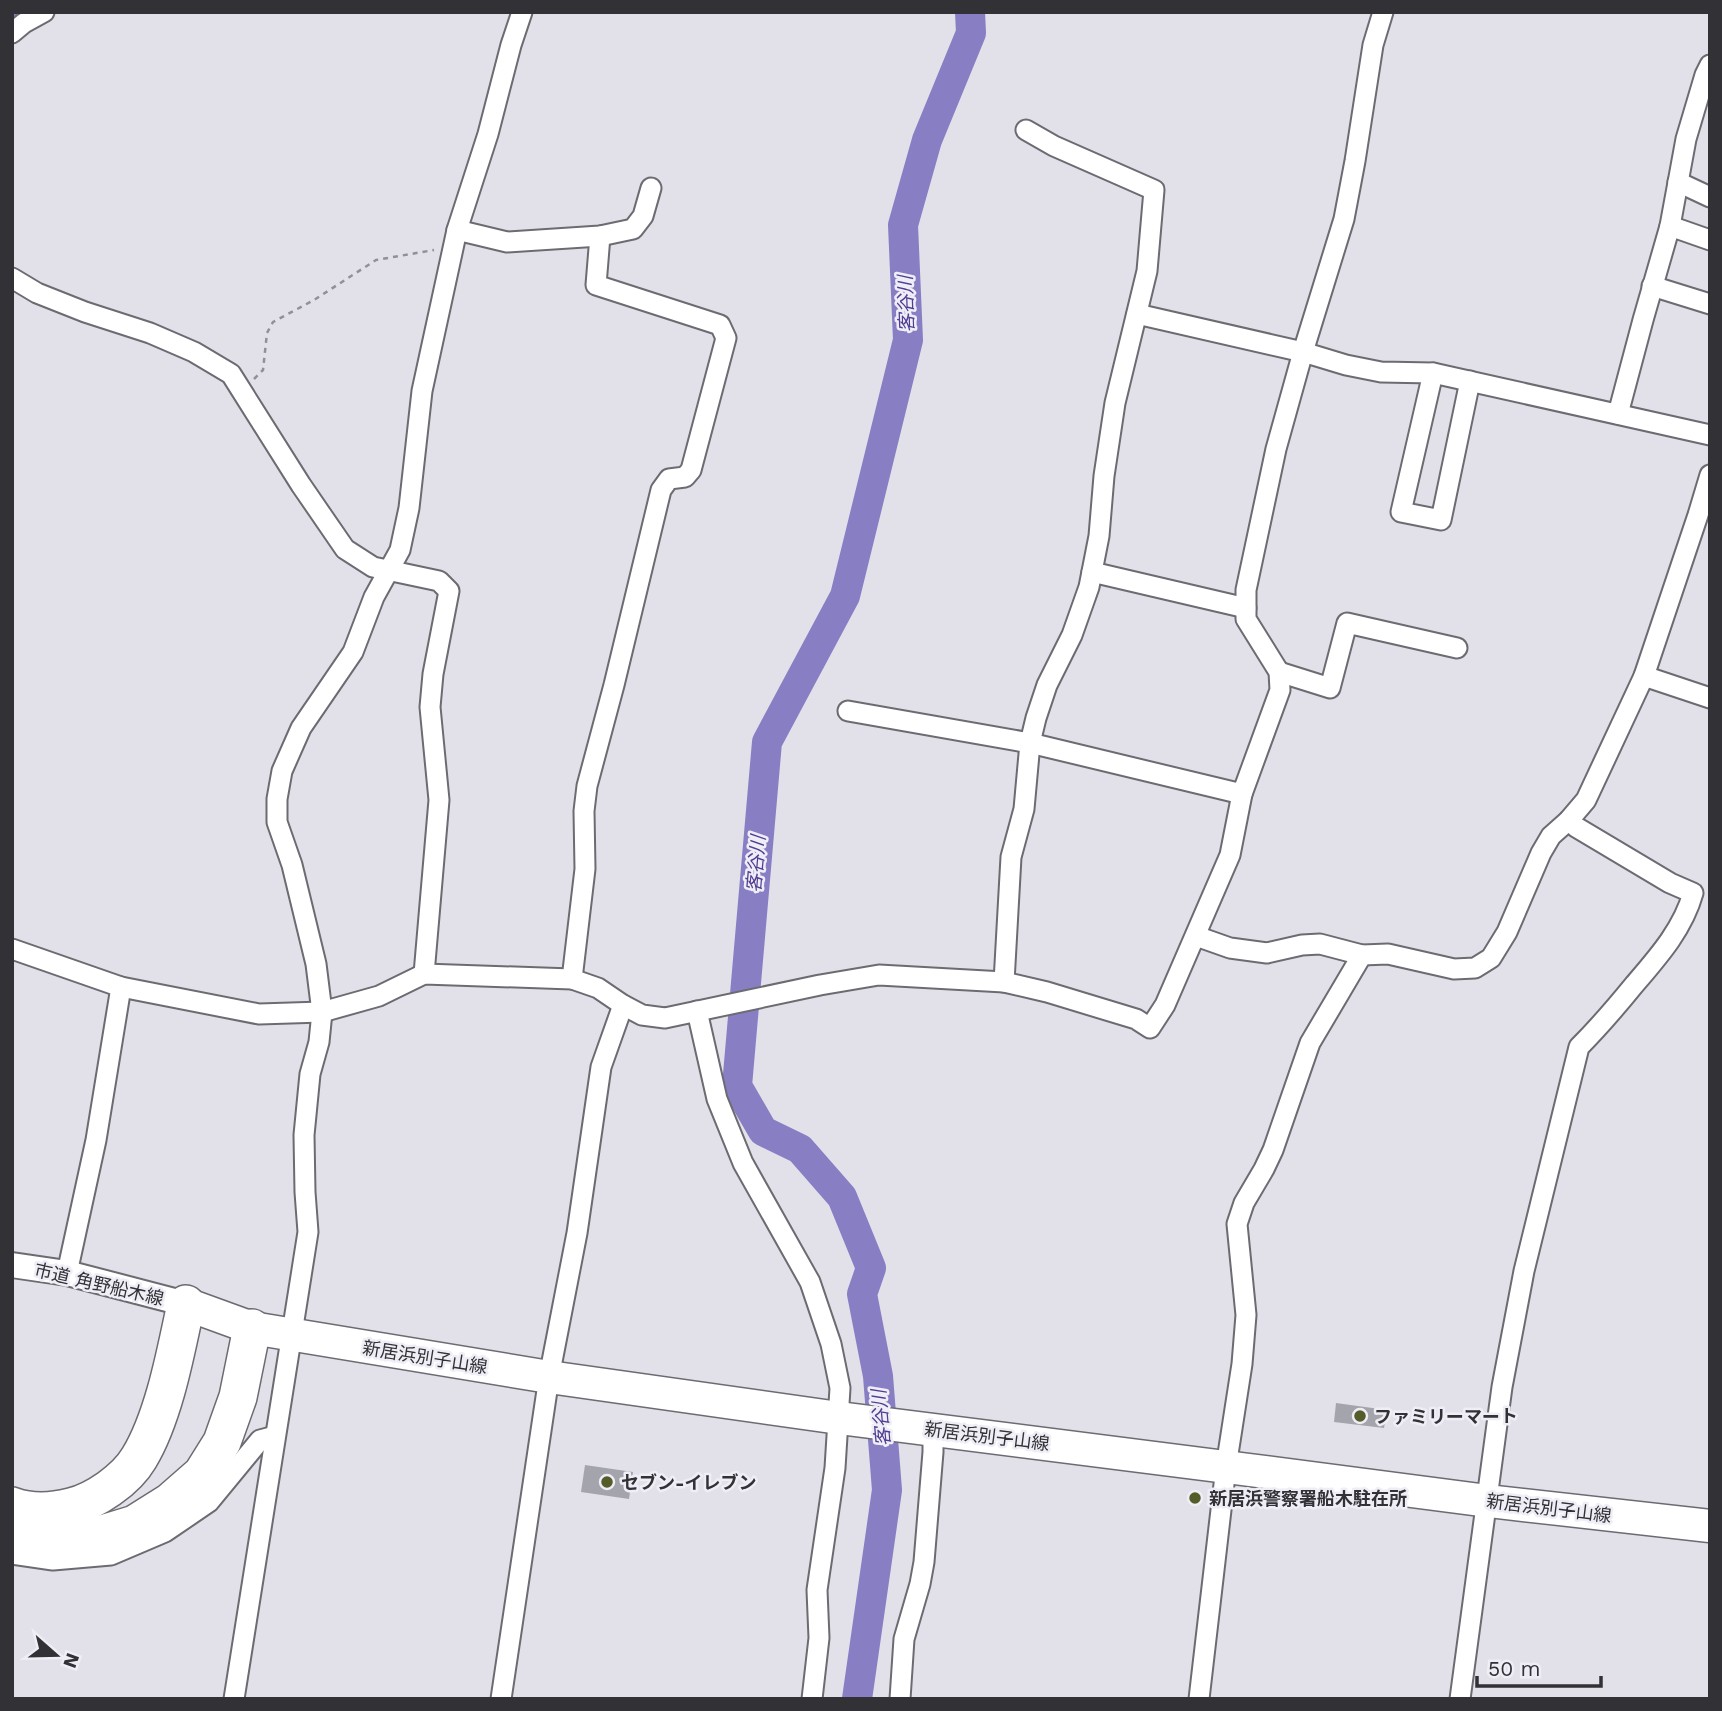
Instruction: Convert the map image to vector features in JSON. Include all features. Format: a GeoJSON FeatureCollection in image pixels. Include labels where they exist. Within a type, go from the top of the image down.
{"type":"FeatureCollection","features":[{"type":"Feature","properties":{"kind":"highway"},"geometry":{"type":"LineString","coordinates":[[12,1506],[24,1510],[56,1511],[85,1504],[118,1482],[139,1460],[157,1420],[186,1304]]}},
{"type":"Feature","properties":{"kind":"highway"},"geometry":{"type":"LineString","coordinates":[[12,1528],[30,1534],[86,1539],[135,1524],[170,1502],[202,1474],[222,1442],[238,1397],[252,1328]]}},
{"type":"Feature","properties":{"kind":"main road","name":"新居浜別子山線"},"geometry":{"type":"LineString","coordinates":[[186,1304],[252,1328],[549,1377],[846,1419],[1488,1501],[1710,1526]]}},
{"type":"Feature","properties":{"kind":"street"},"geometry":{"type":"LineString","coordinates":[[17,24],[44,12]]}},
{"type":"Feature","properties":{"kind":"street"},"geometry":{"type":"LineString","coordinates":[[234,1699],[309,1232],[304,1135],[310,1074],[319,1042],[322,1012],[316,964],[292,865],[277,822],[276,799],[282,771],[301,728],[353,652],[374,597],[400,550],[409,508],[422,391],[456,238],[522,12]]}},
{"type":"Feature","properties":{"kind":"street"},"geometry":{"type":"LineString","coordinates":[[12,949],[121,987],[258,1014],[322,1012],[379,996],[424,974],[572,979],[598,988],[642,1015],[666,1018],[879,975],[1004,982],[1136,1019],[1150,1028],[1165,1005],[1230,855],[1242,794],[1280,691],[1279,673],[1246,619],[1246,590],[1276,449],[1344,219],[1373,45],[1383,12]]}},
{"type":"Feature","properties":{"kind":"street"},"geometry":{"type":"LineString","coordinates":[[1618,414],[1670,226],[1686,139],[1710,65]]}},
{"type":"Feature","properties":{"kind":"street"},"geometry":{"type":"LineString","coordinates":[[1004,982],[1011,857],[1024,809],[1030,743],[1047,685],[1072,635],[1089,587],[1100,537],[1104,476],[1115,403],[1147,271],[1154,190],[1054,146],[1026,130]]}},
{"type":"Feature","properties":{"kind":"street"},"geometry":{"type":"LineString","coordinates":[[1678,183],[1710,197]]}},
{"type":"Feature","properties":{"kind":"street"},"geometry":{"type":"LineString","coordinates":[[456,238],[507,243],[600,236],[633,229],[643,216],[651,188]]}},
{"type":"Feature","properties":{"kind":"street"},"geometry":{"type":"LineString","coordinates":[[1670,226],[1710,240]]}},
{"type":"Feature","properties":{"kind":"street"},"geometry":{"type":"LineString","coordinates":[[572,979],[585,869],[584,811],[587,786],[661,490],[669,479],[685,477],[691,470],[726,338],[720,325],[596,285],[600,236]]}},
{"type":"Feature","properties":{"kind":"street"},"geometry":{"type":"LineString","coordinates":[[12,278],[61,303],[150,333],[194,352],[230,374],[345,549],[373,567],[439,581],[449,591],[433,674],[430,707],[439,800],[424,974]]}},
{"type":"Feature","properties":{"kind":"street"},"geometry":{"type":"LineString","coordinates":[[1653,286],[1710,304]]}},
{"type":"Feature","properties":{"kind":"street"},"geometry":{"type":"LineString","coordinates":[[1137,314],[1303,352],[1346,365],[1381,372],[1433,373],[1710,435]]}},
{"type":"Feature","properties":{"kind":"street"},"geometry":{"type":"LineString","coordinates":[[1433,373],[1401,512],[1441,520],[1470,382]]}},
{"type":"Feature","properties":{"kind":"street"},"geometry":{"type":"LineString","coordinates":[[1196,936],[1230,948],[1266,953],[1320,944],[1362,955],[1388,954],[1454,969],[1475,968],[1491,958],[1507,932],[1551,836],[1586,800],[1644,676],[1710,475]]}},
{"type":"Feature","properties":{"kind":"street"},"geometry":{"type":"LineString","coordinates":[[1092,572],[1246,608]]}},
{"type":"Feature","properties":{"kind":"street"},"geometry":{"type":"LineString","coordinates":[[1279,673],[1330,688],[1347,623],[1457,648]]}},
{"type":"Feature","properties":{"kind":"street"},"geometry":{"type":"LineString","coordinates":[[1644,676],[1710,698]]}},
{"type":"Feature","properties":{"kind":"street"},"geometry":{"type":"LineString","coordinates":[[848,711],[1030,743],[1242,794]]}},
{"type":"Feature","properties":{"kind":"street"},"geometry":{"type":"LineString","coordinates":[[1461,1699],[1502,1387],[1524,1270],[1579,1047],[1601,1025],[1667,946],[1689,907],[1693,893],[1670,883],[1576,827],[1569,820]]}},
{"type":"Feature","properties":{"kind":"street"},"geometry":{"type":"LineString","coordinates":[[1199,1699],[1246,1315],[1237,1224],[1244,1203],[1273,1150],[1310,1043],[1362,955]]}},
{"type":"Feature","properties":{"kind":"street"},"geometry":{"type":"LineString","coordinates":[[67,1273],[96,1140],[121,987]]}},
{"type":"Feature","properties":{"kind":"street"},"geometry":{"type":"LineString","coordinates":[[501,1699],[549,1377],[577,1233],[601,1068],[623,1005]]}},
{"type":"Feature","properties":{"kind":"street"},"geometry":{"type":"LineString","coordinates":[[700,1010],[717,1099],[743,1163],[810,1282],[831,1344],[846,1419],[835,1468],[817,1590],[818,1638],[812,1699]]}},
{"type":"Feature","properties":{"kind":"street","name":"市道 角野船木線"},"geometry":{"type":"LineString","coordinates":[[12,1265],[67,1273],[186,1304]]}},
{"type":"Feature","properties":{"kind":"street"},"geometry":{"type":"LineString","coordinates":[[900,1699],[904,1639],[924,1562],[933,1452],[929,1429]]}},
{"type":"Feature","properties":{"kind":"street"},"geometry":{"type":"LineString","coordinates":[[12,1554],[53,1560],[110,1555],[165,1532],[209,1502],[260,1440],[275,1436]]}},
{"type":"Feature","properties":{"kind":"path"},"geometry":{"type":"LineString","coordinates":[[242,389],[263,370],[267,334],[273,322],[314,300],[376,260],[456,238]]}},
{"type":"Feature","properties":{"kind":"building","name":"ファミリーマート"},"geometry":{"type":"Polygon","coordinates":[[[1336,1403],[1387,1410],[1384,1428],[1334,1422],[1336,1403]]]}},
{"type":"Feature","properties":{"kind":"building","name":"セブン-イレブン"},"geometry":{"type":"Polygon","coordinates":[[[585,1465],[633,1472],[629,1499],[581,1492],[585,1465]]]}},
{"type":"Feature","properties":{"kind":"waterway"},"geometry":{"type":"LineString","coordinates":[[12,20],[19,12]]}},
{"type":"Feature","properties":{"kind":"waterway","name":"客谷川"},"geometry":{"type":"LineString","coordinates":[[857,1699],[887,1490],[878,1376],[862,1294],[871,1268],[842,1197],[800,1149],[763,1131],[737,1086],[767,742],[845,596],[908,340],[903,225],[927,140],[971,33],[970,12]]}},
{"type":"Feature","properties":{"kind":"place","name":"ファミリーマート"},"geometry":{"type":"Point","coordinates":[1360,1416]}},
{"type":"Feature","properties":{"kind":"place","name":"セブン-イレブン"},"geometry":{"type":"Point","coordinates":[607,1482]}},
{"type":"Feature","properties":{"kind":"place","name":"新居浜警察署船木駐在所"},"geometry":{"type":"Point","coordinates":[1195,1498]}}]}
